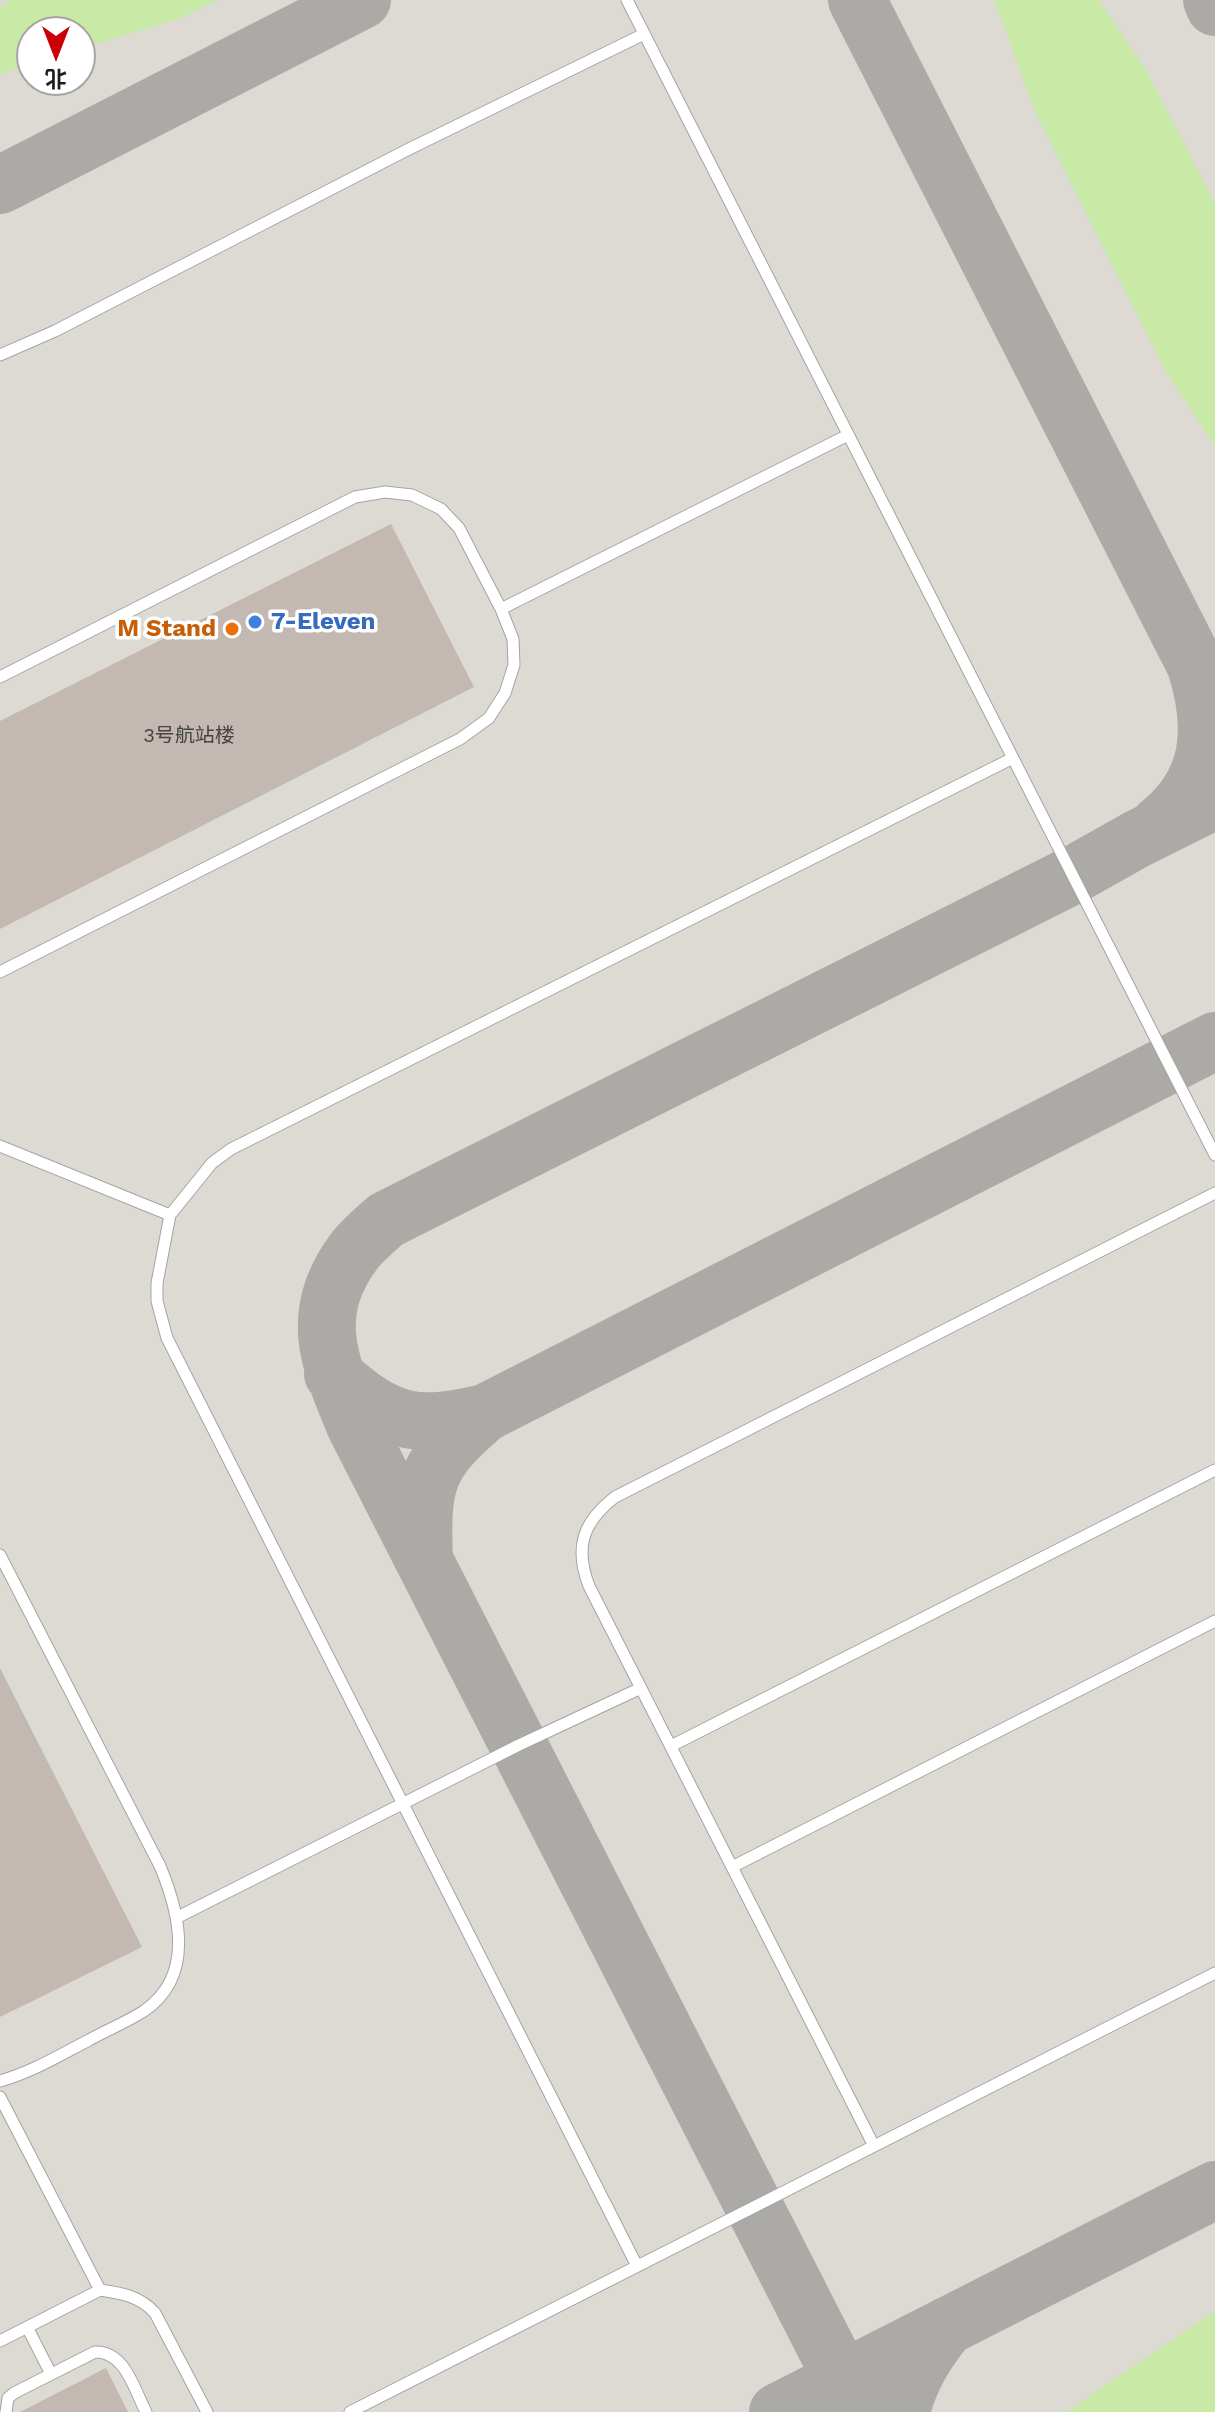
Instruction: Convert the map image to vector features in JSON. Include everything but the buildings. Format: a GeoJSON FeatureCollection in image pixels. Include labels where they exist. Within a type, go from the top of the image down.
{"type":"FeatureCollection","features":[{"type":"Feature","properties":{"kind":"lane"},"geometry":{"type":"LineString","coordinates":[[627,0],[1215,1155]]}},
{"type":"Feature","properties":{"kind":"lane"},"geometry":{"type":"LineString","coordinates":[[0,355],[55,331],[393,157],[644,34]]}},
{"type":"Feature","properties":{"kind":"lane"},"geometry":{"type":"LineString","coordinates":[[501,609],[848,435]]}},
{"type":"Feature","properties":{"kind":"lane"},"geometry":{"type":"LineString","coordinates":[[0,677],[355,497],[385,492],[412,495],[441,509],[459,528],[513,639],[514,665],[505,693],[489,718],[460,739],[0,972]]}},
{"type":"Feature","properties":{"kind":"lane"},"geometry":{"type":"LineString","coordinates":[[637,2266],[167,1338],[157,1301],[157,1283],[170,1215],[212,1163],[231,1149],[1013,758]]}},
{"type":"Feature","properties":{"kind":"lane"},"geometry":{"type":"LineString","coordinates":[[0,1146],[170,1215]]}},
{"type":"Feature","properties":{"kind":"lane"},"geometry":{"type":"LineString","coordinates":[[874,2146],[583,1571],[583,1541],[589,1524],[599,1510],[615,1497],[1215,1193]]}},
{"type":"Feature","properties":{"kind":"lane"},"geometry":{"type":"LineString","coordinates":[[671,1746],[1215,1470]]}},
{"type":"Feature","properties":{"kind":"lane"},"geometry":{"type":"LineString","coordinates":[[0,1555],[160,1866],[178,1917],[179,1948],[173,1973],[162,1995],[144,2011],[30,2071],[0,2081]]}},
{"type":"Feature","properties":{"kind":"lane"},"geometry":{"type":"LineString","coordinates":[[732,1867],[1215,1621]]}},
{"type":"Feature","properties":{"kind":"lane"},"geometry":{"type":"LineString","coordinates":[[178,1917],[519,1745],[641,1688]]}},
{"type":"Feature","properties":{"kind":"lane"},"geometry":{"type":"LineString","coordinates":[[350,2412],[1215,1973]]}},
{"type":"Feature","properties":{"kind":"lane"},"geometry":{"type":"LineString","coordinates":[[0,2097],[100,2290]]}},
{"type":"Feature","properties":{"kind":"lane"},"geometry":{"type":"LineString","coordinates":[[0,2341],[100,2290],[137,2298],[155,2313],[207,2412]]}},
{"type":"Feature","properties":{"kind":"lane"},"geometry":{"type":"LineString","coordinates":[[27,2327],[51,2374]]}},
{"type":"Feature","properties":{"kind":"lane"},"geometry":{"type":"LineString","coordinates":[[6,2412],[5,2406],[14,2393],[95,2352],[106,2351],[120,2361],[146,2412]]}},
{"type":"Feature","properties":{"kind":"shaded area"},"geometry":{"type":"Polygon","coordinates":[[[0,0],[1215,0],[1215,2412],[0,2412],[0,0]]]}},
{"type":"Feature","properties":{"kind":"green space"},"geometry":{"type":"Polygon","coordinates":[[[11,0],[217,0],[184,17],[96,44],[96,16],[16,16],[16,69],[0,74],[0,8],[11,0]]]}},
{"type":"Feature","properties":{"kind":"green space"},"geometry":{"type":"Polygon","coordinates":[[[994,0],[1099,0],[1146,70],[1215,203],[1215,446],[1166,372],[1036,114],[994,0]]]}},
{"type":"Feature","properties":{"kind":"green space"},"geometry":{"type":"Polygon","coordinates":[[[1215,2311],[1215,2412],[1066,2412],[1215,2311]]]}},
{"type":"Feature","properties":{"kind":"taxiway"},"geometry":{"type":"LineString","coordinates":[[0,185],[362,0]]}},
{"type":"Feature","properties":{"kind":"taxiway"},"geometry":{"type":"LineString","coordinates":[[857,0],[1215,703]]}},
{"type":"Feature","properties":{"kind":"taxiway"},"geometry":{"type":"LineString","coordinates":[[1212,0],[1215,7]]}},
{"type":"Feature","properties":{"kind":"taxiway"},"geometry":{"type":"LineString","coordinates":[[1159,825],[1190,791],[1205,752],[1206,711],[1196,666]]}},
{"type":"Feature","properties":{"kind":"taxiway"},"geometry":{"type":"LineString","coordinates":[[859,2412],[355,1425],[337,1379],[327,1336],[331,1294],[355,1250],[386,1220],[1073,875],[1215,800]]}},
{"type":"Feature","properties":{"kind":"taxiway"},"geometry":{"type":"LineString","coordinates":[[424,1560],[424,1511],[431,1476],[450,1447],[485,1413],[1215,1041]]}},
{"type":"Feature","properties":{"kind":"taxiway"},"geometry":{"type":"LineString","coordinates":[[333,1374],[370,1403],[403,1418],[439,1421],[485,1413]]}},
{"type":"Feature","properties":{"kind":"taxiway"},"geometry":{"type":"LineString","coordinates":[[778,2412],[1215,2190]]}},
{"type":"Feature","properties":{"kind":"taxiway"},"geometry":{"type":"LineString","coordinates":[[901,2412],[919,2366],[947,2326]]}},
{"type":"Feature","properties":{"kind":"place","name":"7-Eleven"},"geometry":{"type":"Point","coordinates":[255,622]}},
{"type":"Feature","properties":{"kind":"place","name":"M Stand"},"geometry":{"type":"Point","coordinates":[232,629]}}]}
